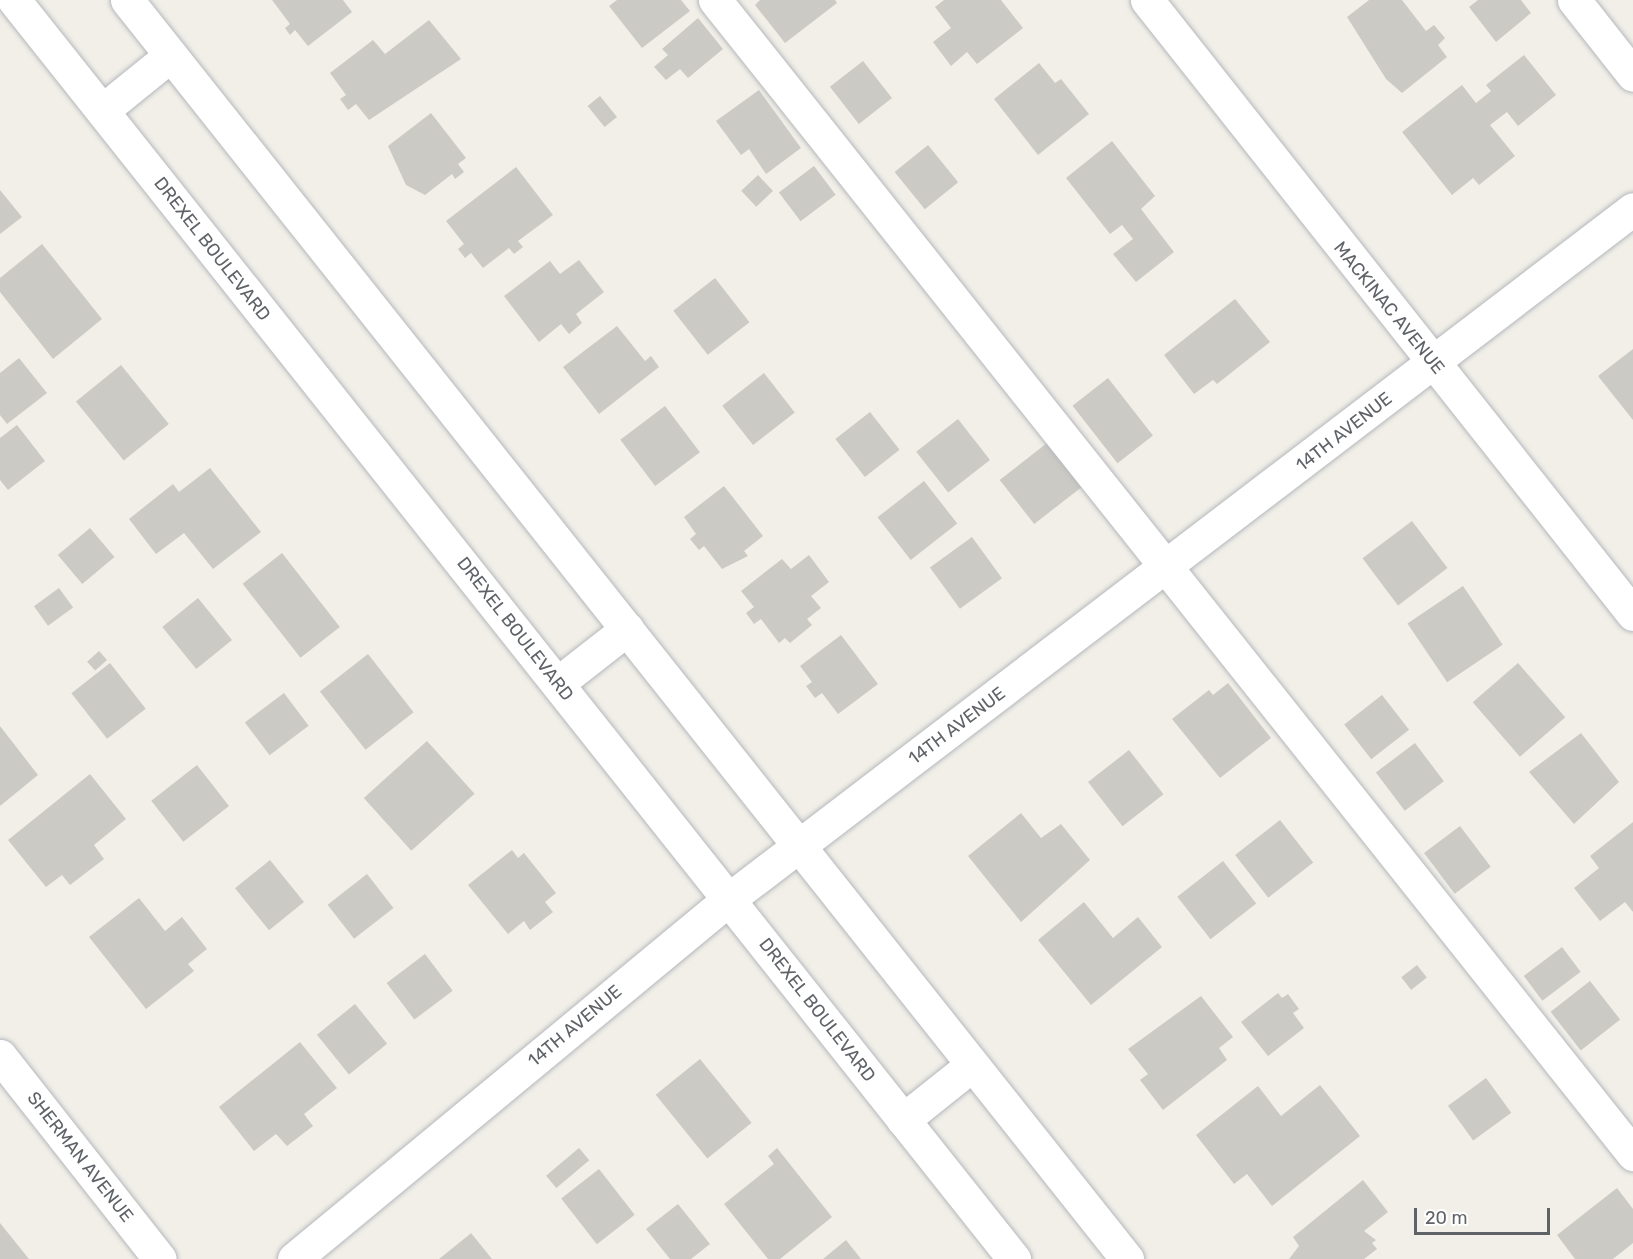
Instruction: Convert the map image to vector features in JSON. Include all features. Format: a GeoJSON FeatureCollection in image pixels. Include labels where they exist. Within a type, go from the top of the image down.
{"type":"FeatureCollection","features":[{"type":"Feature","properties":{"kind":"street","name":"DREXEL BOULEVARD"},"geometry":{"type":"LineString","coordinates":[[14,0],[1014,1259]]}},
{"type":"Feature","properties":{"kind":"street"},"geometry":{"type":"LineString","coordinates":[[127,0],[1128,1259]]}},
{"type":"Feature","properties":{"kind":"street"},"geometry":{"type":"LineString","coordinates":[[716,0],[1164,570],[1633,1154]]}},
{"type":"Feature","properties":{"kind":"street","name":"MACKINAC AVENUE"},"geometry":{"type":"LineString","coordinates":[[1147,0],[1633,614]]}},
{"type":"Feature","properties":{"kind":"street"},"geometry":{"type":"LineString","coordinates":[[1575,0],[1633,75]]}},
{"type":"Feature","properties":{"kind":"street"},"geometry":{"type":"LineString","coordinates":[[103,110],[171,55]]}},
{"type":"Feature","properties":{"kind":"street","name":"14TH AVENUE"},"geometry":{"type":"LineString","coordinates":[[294,1259],[729,899],[1164,570],[1633,209]]}},
{"type":"Feature","properties":{"kind":"street"},"geometry":{"type":"LineString","coordinates":[[558,684],[627,629]]}},
{"type":"Feature","properties":{"kind":"street","name":"SHERMAN AVENUE"},"geometry":{"type":"LineString","coordinates":[[0,1056],[160,1259]]}},
{"type":"Feature","properties":{"kind":"street"},"geometry":{"type":"LineString","coordinates":[[903,1120],[972,1065]]}},
{"type":"Feature","properties":{"kind":"building"},"geometry":{"type":"Polygon","coordinates":[[[272,0],[343,0],[352,12],[308,46],[295,30],[290,35],[285,28],[290,24],[272,0]]]}},
{"type":"Feature","properties":{"kind":"building"},"geometry":{"type":"Polygon","coordinates":[[[617,0],[681,0],[690,11],[642,48],[609,6],[617,0]]]}},
{"type":"Feature","properties":{"kind":"building"},"geometry":{"type":"Polygon","coordinates":[[[760,0],[835,0],[837,3],[785,43],[755,5],[760,0]]]}},
{"type":"Feature","properties":{"kind":"building"},"geometry":{"type":"Polygon","coordinates":[[[944,0],[1001,0],[1023,28],[977,64],[967,52],[951,66],[933,42],[951,28],[935,7],[944,0]]]}},
{"type":"Feature","properties":{"kind":"building"},"geometry":{"type":"Polygon","coordinates":[[[1369,0],[1402,0],[1426,31],[1434,25],[1445,38],[1438,45],[1447,57],[1402,93],[1386,79],[1347,17],[1369,0]]]}},
{"type":"Feature","properties":{"kind":"building"},"geometry":{"type":"Polygon","coordinates":[[[1478,0],[1521,0],[1531,13],[1496,42],[1469,7],[1478,0]]]}},
{"type":"Feature","properties":{"kind":"building"},"geometry":{"type":"Polygon","coordinates":[[[698,18],[723,49],[688,78],[680,69],[666,80],[654,67],[668,55],[662,49],[698,18]]]}},
{"type":"Feature","properties":{"kind":"building"},"geometry":{"type":"Polygon","coordinates":[[[429,20],[461,59],[369,120],[356,104],[348,110],[340,99],[346,95],[330,73],[373,40],[385,54],[429,20]]]}},
{"type":"Feature","properties":{"kind":"building"},"geometry":{"type":"Polygon","coordinates":[[[1524,55],[1556,95],[1518,126],[1507,112],[1490,125],[1515,156],[1479,185],[1473,178],[1452,195],[1402,132],[1462,85],[1476,103],[1491,91],[1486,85],[1524,55]]]}},
{"type":"Feature","properties":{"kind":"building"},"geometry":{"type":"Polygon","coordinates":[[[863,61],[892,98],[859,124],[830,87],[863,61]]]}},
{"type":"Feature","properties":{"kind":"building"},"geometry":{"type":"Polygon","coordinates":[[[1039,63],[1055,83],[1061,79],[1089,114],[1038,155],[994,99],[1039,63]]]}},
{"type":"Feature","properties":{"kind":"building"},"geometry":{"type":"Polygon","coordinates":[[[759,90],[801,148],[766,174],[749,149],[741,155],[716,121],[759,90]]]}},
{"type":"Feature","properties":{"kind":"building"},"geometry":{"type":"Polygon","coordinates":[[[600,96],[617,117],[605,127],[588,106],[600,96]]]}},
{"type":"Feature","properties":{"kind":"building"},"geometry":{"type":"Polygon","coordinates":[[[431,113],[466,158],[458,164],[464,172],[455,179],[452,174],[425,195],[406,185],[388,146],[431,113]]]}},
{"type":"Feature","properties":{"kind":"building"},"geometry":{"type":"Polygon","coordinates":[[[1112,141],[1155,196],[1141,209],[1174,252],[1136,282],[1113,254],[1133,239],[1122,225],[1110,234],[1066,178],[1112,141]]]}},
{"type":"Feature","properties":{"kind":"building"},"geometry":{"type":"Polygon","coordinates":[[[928,145],[958,182],[925,209],[895,172],[928,145]]]}},
{"type":"Feature","properties":{"kind":"building"},"geometry":{"type":"Polygon","coordinates":[[[814,166],[836,195],[801,221],[779,192],[814,166]]]}},
{"type":"Feature","properties":{"kind":"building"},"geometry":{"type":"Polygon","coordinates":[[[516,167],[553,215],[518,241],[523,247],[514,254],[509,248],[483,268],[471,253],[465,258],[458,249],[464,244],[446,221],[516,167]]]}},
{"type":"Feature","properties":{"kind":"building"},"geometry":{"type":"Polygon","coordinates":[[[758,175],[773,191],[756,207],[741,191],[758,175]]]}},
{"type":"Feature","properties":{"kind":"building"},"geometry":{"type":"Polygon","coordinates":[[[0,190],[22,217],[0,234],[0,190]]]}},
{"type":"Feature","properties":{"kind":"building"},"geometry":{"type":"Polygon","coordinates":[[[42,244],[102,319],[53,359],[0,292],[0,278],[42,244]]]}},
{"type":"Feature","properties":{"kind":"building"},"geometry":{"type":"Polygon","coordinates":[[[579,260],[604,292],[576,314],[582,323],[569,334],[561,324],[539,342],[504,296],[550,261],[560,274],[579,260]]]}},
{"type":"Feature","properties":{"kind":"building"},"geometry":{"type":"Polygon","coordinates":[[[715,278],[749,322],[708,355],[673,311],[715,278]]]}},
{"type":"Feature","properties":{"kind":"building"},"geometry":{"type":"Polygon","coordinates":[[[1235,299],[1270,342],[1217,384],[1213,380],[1194,394],[1164,355],[1235,299]]]}},
{"type":"Feature","properties":{"kind":"building"},"geometry":{"type":"Polygon","coordinates":[[[617,326],[645,361],[651,356],[659,367],[599,414],[563,367],[617,326]]]}},
{"type":"Feature","properties":{"kind":"building"},"geometry":{"type":"Polygon","coordinates":[[[1633,349],[1633,420],[1598,376],[1633,349]]]}},
{"type":"Feature","properties":{"kind":"building"},"geometry":{"type":"Polygon","coordinates":[[[19,358],[47,393],[7,424],[0,415],[0,373],[19,358]]]}},
{"type":"Feature","properties":{"kind":"building"},"geometry":{"type":"Polygon","coordinates":[[[121,365],[169,424],[124,461],[76,402],[121,365]]]}},
{"type":"Feature","properties":{"kind":"building"},"geometry":{"type":"Polygon","coordinates":[[[764,373],[795,412],[753,445],[722,406],[764,373]]]}},
{"type":"Feature","properties":{"kind":"building"},"geometry":{"type":"Polygon","coordinates":[[[1108,378],[1153,436],[1117,463],[1073,406],[1108,378]]]}},
{"type":"Feature","properties":{"kind":"building"},"geometry":{"type":"Polygon","coordinates":[[[665,406],[700,452],[655,486],[620,440],[665,406]]]}},
{"type":"Feature","properties":{"kind":"building"},"geometry":{"type":"Polygon","coordinates":[[[870,412],[900,450],[865,477],[835,439],[870,412]]]}},
{"type":"Feature","properties":{"kind":"building"},"geometry":{"type":"Polygon","coordinates":[[[958,419],[990,460],[948,493],[916,452],[958,419]]]}},
{"type":"Feature","properties":{"kind":"building"},"geometry":{"type":"Polygon","coordinates":[[[17,425],[45,461],[8,490],[0,480],[0,438],[17,425]]]}},
{"type":"Feature","properties":{"kind":"building"},"geometry":{"type":"Polygon","coordinates":[[[1047,443],[1081,487],[1034,524],[1000,480],[1047,443]]]}},
{"type":"Feature","properties":{"kind":"building"},"geometry":{"type":"Polygon","coordinates":[[[210,468],[261,532],[213,569],[184,533],[156,554],[129,519],[173,484],[179,492],[210,468]]]}},
{"type":"Feature","properties":{"kind":"building"},"geometry":{"type":"Polygon","coordinates":[[[924,481],[957,524],[911,560],[878,517],[924,481]]]}},
{"type":"Feature","properties":{"kind":"building"},"geometry":{"type":"Polygon","coordinates":[[[724,486],[763,536],[744,551],[748,556],[722,569],[704,546],[699,550],[690,539],[696,534],[684,517],[724,486]]]}},
{"type":"Feature","properties":{"kind":"building"},"geometry":{"type":"Polygon","coordinates":[[[1412,521],[1448,568],[1398,605],[1362,558],[1412,521]]]}},
{"type":"Feature","properties":{"kind":"building"},"geometry":{"type":"Polygon","coordinates":[[[90,528],[114,557],[82,584],[58,555],[90,528]]]}},
{"type":"Feature","properties":{"kind":"building"},"geometry":{"type":"Polygon","coordinates":[[[972,537],[1002,578],[960,609],[930,568],[972,537]]]}},
{"type":"Feature","properties":{"kind":"building"},"geometry":{"type":"Polygon","coordinates":[[[282,553],[340,627],[300,658],[243,584],[282,553]]]}},
{"type":"Feature","properties":{"kind":"building"},"geometry":{"type":"Polygon","coordinates":[[[809,555],[829,582],[811,596],[821,608],[807,619],[812,625],[790,643],[785,638],[779,643],[761,619],[754,624],[746,613],[754,607],[741,591],[782,559],[791,569],[809,555]]]}},
{"type":"Feature","properties":{"kind":"building"},"geometry":{"type":"Polygon","coordinates":[[[1463,586],[1503,645],[1447,682],[1407,623],[1463,586]]]}},
{"type":"Feature","properties":{"kind":"building"},"geometry":{"type":"Polygon","coordinates":[[[59,588],[73,607],[48,626],[34,606],[59,588]]]}},
{"type":"Feature","properties":{"kind":"building"},"geometry":{"type":"Polygon","coordinates":[[[198,598],[232,640],[196,669],[162,627],[198,598]]]}},
{"type":"Feature","properties":{"kind":"building"},"geometry":{"type":"Polygon","coordinates":[[[841,635],[878,684],[838,714],[822,693],[815,698],[806,686],[812,682],[800,666],[841,635]]]}},
{"type":"Feature","properties":{"kind":"building"},"geometry":{"type":"Polygon","coordinates":[[[99,651],[107,660],[95,671],[87,662],[99,651]]]}},
{"type":"Feature","properties":{"kind":"building"},"geometry":{"type":"Polygon","coordinates":[[[368,654],[414,712],[365,750],[320,692],[368,654]]]}},
{"type":"Feature","properties":{"kind":"building"},"geometry":{"type":"Polygon","coordinates":[[[110,663],[146,709],[107,739],[71,693],[110,663]]]}},
{"type":"Feature","properties":{"kind":"building"},"geometry":{"type":"Polygon","coordinates":[[[1518,663],[1565,717],[1520,757],[1473,702],[1518,663]]]}},
{"type":"Feature","properties":{"kind":"building"},"geometry":{"type":"Polygon","coordinates":[[[1228,683],[1271,738],[1220,778],[1172,719],[1209,690],[1213,695],[1228,683]]]}},
{"type":"Feature","properties":{"kind":"building"},"geometry":{"type":"Polygon","coordinates":[[[284,693],[309,726],[270,755],[245,722],[284,693]]]}},
{"type":"Feature","properties":{"kind":"building"},"geometry":{"type":"Polygon","coordinates":[[[1382,695],[1409,730],[1371,759],[1344,725],[1382,695]]]}},
{"type":"Feature","properties":{"kind":"building"},"geometry":{"type":"Polygon","coordinates":[[[0,726],[38,775],[0,806],[0,726]]]}},
{"type":"Feature","properties":{"kind":"building"},"geometry":{"type":"Polygon","coordinates":[[[1581,733],[1619,782],[1574,824],[1529,772],[1581,733]]]}},
{"type":"Feature","properties":{"kind":"building"},"geometry":{"type":"Polygon","coordinates":[[[427,741],[475,794],[411,851],[364,798],[427,741]]]}},
{"type":"Feature","properties":{"kind":"building"},"geometry":{"type":"Polygon","coordinates":[[[1415,743],[1444,781],[1405,811],[1376,772],[1415,743]]]}},
{"type":"Feature","properties":{"kind":"building"},"geometry":{"type":"Polygon","coordinates":[[[1129,750],[1163,794],[1123,826],[1088,782],[1129,750]]]}},
{"type":"Feature","properties":{"kind":"building"},"geometry":{"type":"Polygon","coordinates":[[[197,765],[229,806],[183,842],[151,801],[197,765]]]}},
{"type":"Feature","properties":{"kind":"building"},"geometry":{"type":"Polygon","coordinates":[[[90,774],[126,819],[94,845],[104,859],[70,885],[62,875],[46,887],[8,840],[90,774]]]}},
{"type":"Feature","properties":{"kind":"building"},"geometry":{"type":"Polygon","coordinates":[[[1021,813],[1041,838],[1061,824],[1090,860],[1021,922],[968,856],[1021,813]]]}},
{"type":"Feature","properties":{"kind":"building"},"geometry":{"type":"Polygon","coordinates":[[[1280,820],[1313,863],[1268,898],[1235,855],[1280,820]]]}},
{"type":"Feature","properties":{"kind":"building"},"geometry":{"type":"Polygon","coordinates":[[[1633,822],[1633,912],[1625,902],[1600,921],[1574,888],[1599,868],[1590,856],[1633,822]]]}},
{"type":"Feature","properties":{"kind":"building"},"geometry":{"type":"Polygon","coordinates":[[[1460,826],[1491,867],[1455,894],[1424,853],[1460,826]]]}},
{"type":"Feature","properties":{"kind":"building"},"geometry":{"type":"Polygon","coordinates":[[[512,850],[518,858],[524,853],[556,893],[545,902],[553,912],[530,930],[524,921],[508,934],[468,885],[512,850]]]}},
{"type":"Feature","properties":{"kind":"building"},"geometry":{"type":"Polygon","coordinates":[[[270,860],[304,902],[269,930],[235,888],[270,860]]]}},
{"type":"Feature","properties":{"kind":"building"},"geometry":{"type":"Polygon","coordinates":[[[1223,861],[1256,904],[1211,939],[1177,897],[1223,861]]]}},
{"type":"Feature","properties":{"kind":"building"},"geometry":{"type":"Polygon","coordinates":[[[367,874],[393,908],[354,939],[328,905],[367,874]]]}},
{"type":"Feature","properties":{"kind":"building"},"geometry":{"type":"Polygon","coordinates":[[[139,898],[165,931],[182,917],[207,949],[188,964],[194,971],[146,1009],[89,937],[139,898]]]}},
{"type":"Feature","properties":{"kind":"building"},"geometry":{"type":"Polygon","coordinates":[[[1084,902],[1113,938],[1138,917],[1162,947],[1091,1005],[1038,940],[1084,902]]]}},
{"type":"Feature","properties":{"kind":"building"},"geometry":{"type":"Polygon","coordinates":[[[1562,947],[1581,972],[1542,1001],[1524,976],[1562,947]]]}},
{"type":"Feature","properties":{"kind":"building"},"geometry":{"type":"Polygon","coordinates":[[[425,954],[453,991],[414,1020],[387,983],[425,954]]]}},
{"type":"Feature","properties":{"kind":"building"},"geometry":{"type":"Polygon","coordinates":[[[1417,965],[1427,978],[1411,990],[1401,977],[1417,965]]]}},
{"type":"Feature","properties":{"kind":"building"},"geometry":{"type":"Polygon","coordinates":[[[1590,981],[1620,1020],[1581,1050],[1551,1012],[1590,981]]]}},
{"type":"Feature","properties":{"kind":"building"},"geometry":{"type":"Polygon","coordinates":[[[1278,993],[1282,998],[1288,994],[1299,1009],[1293,1013],[1304,1028],[1268,1056],[1241,1022],[1278,993]]]}},
{"type":"Feature","properties":{"kind":"building"},"geometry":{"type":"Polygon","coordinates":[[[1201,996],[1233,1037],[1219,1048],[1227,1060],[1163,1110],[1140,1080],[1148,1074],[1128,1049],[1201,996]]]}},
{"type":"Feature","properties":{"kind":"building"},"geometry":{"type":"Polygon","coordinates":[[[355,1004],[387,1044],[349,1074],[317,1035],[355,1004]]]}},
{"type":"Feature","properties":{"kind":"building"},"geometry":{"type":"Polygon","coordinates":[[[300,1042],[337,1088],[304,1114],[313,1126],[287,1146],[276,1134],[254,1151],[219,1107],[300,1042]]]}},
{"type":"Feature","properties":{"kind":"building"},"geometry":{"type":"Polygon","coordinates":[[[700,1059],[752,1123],[707,1159],[656,1095],[700,1059]]]}},
{"type":"Feature","properties":{"kind":"building"},"geometry":{"type":"Polygon","coordinates":[[[1486,1078],[1511,1113],[1473,1140],[1448,1106],[1486,1078]]]}},
{"type":"Feature","properties":{"kind":"building"},"geometry":{"type":"Polygon","coordinates":[[[1320,1085],[1360,1136],[1272,1206],[1247,1174],[1234,1184],[1196,1135],[1258,1086],[1281,1116],[1320,1085]]]}},
{"type":"Feature","properties":{"kind":"building"},"geometry":{"type":"Polygon","coordinates":[[[579,1148],[589,1160],[556,1188],[546,1176],[579,1148]]]}},
{"type":"Feature","properties":{"kind":"building"},"geometry":{"type":"Polygon","coordinates":[[[777,1148],[832,1217],[780,1259],[768,1259],[724,1204],[774,1164],[768,1156],[777,1148]]]}},
{"type":"Feature","properties":{"kind":"building"},"geometry":{"type":"Polygon","coordinates":[[[599,1169],[635,1215],[597,1244],[561,1199],[599,1169]]]}},
{"type":"Feature","properties":{"kind":"building"},"geometry":{"type":"Polygon","coordinates":[[[1363,1180],[1388,1212],[1364,1231],[1376,1240],[1372,1243],[1377,1249],[1364,1259],[1289,1259],[1299,1246],[1293,1237],[1363,1180]]]}},
{"type":"Feature","properties":{"kind":"building"},"geometry":{"type":"Polygon","coordinates":[[[1617,1188],[1633,1209],[1633,1243],[1613,1259],[1575,1259],[1557,1235],[1617,1188]]]}},
{"type":"Feature","properties":{"kind":"building"},"geometry":{"type":"Polygon","coordinates":[[[678,1204],[710,1244],[691,1259],[670,1259],[646,1229],[678,1204]]]}},
{"type":"Feature","properties":{"kind":"building"},"geometry":{"type":"Polygon","coordinates":[[[0,1223],[29,1259],[0,1259],[0,1223]]]}},
{"type":"Feature","properties":{"kind":"building"},"geometry":{"type":"Polygon","coordinates":[[[470,1234],[492,1259],[439,1259],[470,1234]]]}},
{"type":"Feature","properties":{"kind":"building"},"geometry":{"type":"Polygon","coordinates":[[[846,1240],[861,1259],[823,1259],[846,1240]]]}}]}
